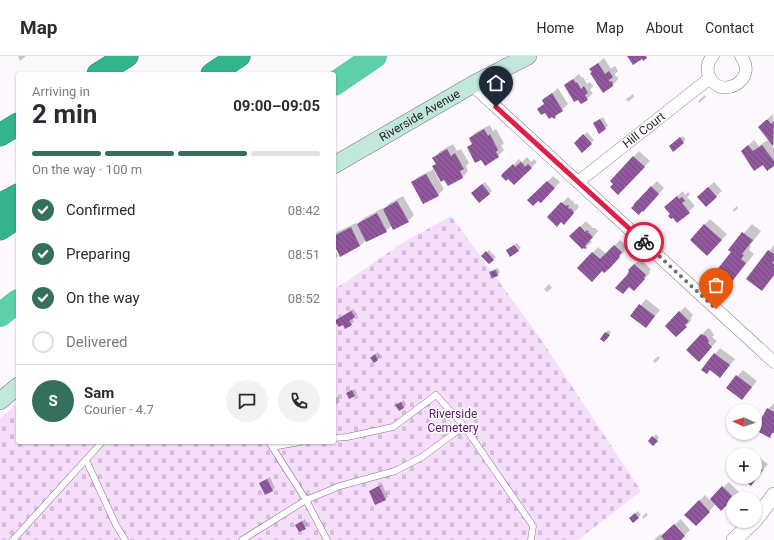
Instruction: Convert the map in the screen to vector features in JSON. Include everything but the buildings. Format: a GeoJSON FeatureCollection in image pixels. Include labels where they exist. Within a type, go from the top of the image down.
{"type":"FeatureCollection","features":[{"type":"Feature","properties":{"kind":"highway"},"geometry":{"type":"LineString","coordinates":[[101,72],[127,56]]}},
{"type":"Feature","properties":{"kind":"highway"},"geometry":{"type":"LineString","coordinates":[[215,72],[239,56]]}},
{"type":"Feature","properties":{"kind":"highway"},"geometry":{"type":"LineString","coordinates":[[0,135],[16,125]]}},
{"type":"Feature","properties":{"kind":"highway"},"geometry":{"type":"LineString","coordinates":[[0,205],[16,196]]}},
{"type":"Feature","properties":{"kind":"highway"},"geometry":{"type":"LineString","coordinates":[[0,228],[16,218]]}},
{"type":"Feature","properties":{"kind":"main road","name":"Riverside Avenue"},"geometry":{"type":"LineString","coordinates":[[336,164],[472,85],[528,56]]}},
{"type":"Feature","properties":{"kind":"main road"},"geometry":{"type":"LineString","coordinates":[[0,400],[16,388]]}},
{"type":"Feature","properties":{"kind":"street"},"geometry":{"type":"LineString","coordinates":[[712,56],[708,64],[710,78],[714,84],[727,88],[734,87],[744,77],[746,70],[745,63],[741,56]]}},
{"type":"Feature","properties":{"kind":"street","name":"Hill Court"},"geometry":{"type":"LineString","coordinates":[[578,182],[710,78]]}},
{"type":"Feature","properties":{"kind":"street"},"geometry":{"type":"LineString","coordinates":[[472,85],[774,362]]}},
{"type":"Feature","properties":{"kind":"street"},"geometry":{"type":"LineString","coordinates":[[762,510],[774,495]]}},
{"type":"Feature","properties":{"kind":"street"},"geometry":{"type":"LineString","coordinates":[[734,540],[746,528]]}},
{"type":"Feature","properties":{"kind":"lane"},"geometry":{"type":"LineString","coordinates":[[336,438],[347,437],[393,427],[436,395],[464,426],[533,526],[531,540]]}},
{"type":"Feature","properties":{"kind":"lane"},"geometry":{"type":"LineString","coordinates":[[242,540],[306,500],[340,486],[395,471],[422,457],[464,426]]}},
{"type":"Feature","properties":{"kind":"lane"},"geometry":{"type":"LineString","coordinates":[[13,540],[100,444]]}},
{"type":"Feature","properties":{"kind":"lane"},"geometry":{"type":"LineString","coordinates":[[280,444],[270,445],[306,500],[327,540]]}},
{"type":"Feature","properties":{"kind":"lane"},"geometry":{"type":"LineString","coordinates":[[86,460],[116,525],[125,540]]}},
{"type":"Feature","properties":{"kind":"green space","name":"Riverside Cemetery"},"geometry":{"type":"Polygon","coordinates":[[[451,216],[538,335],[641,491],[578,540],[0,540],[0,419],[16,404],[16,444],[336,444],[336,288],[402,243],[451,216]]]}},
{"type":"Feature","properties":{"kind":"waterway"},"geometry":{"type":"LineString","coordinates":[[336,83],[375,56]]}},
{"type":"Feature","properties":{"kind":"waterway"},"geometry":{"type":"LineString","coordinates":[[0,315],[16,303]]}},
{"type":"Feature","properties":{"kind":"way so far"},"geometry":{"type":"LineString","coordinates":[[644,242],[716,309]]}},
{"type":"Feature","properties":{"kind":"route"},"geometry":{"type":"LineString","coordinates":[[496,107],[644,242]]}}]}
